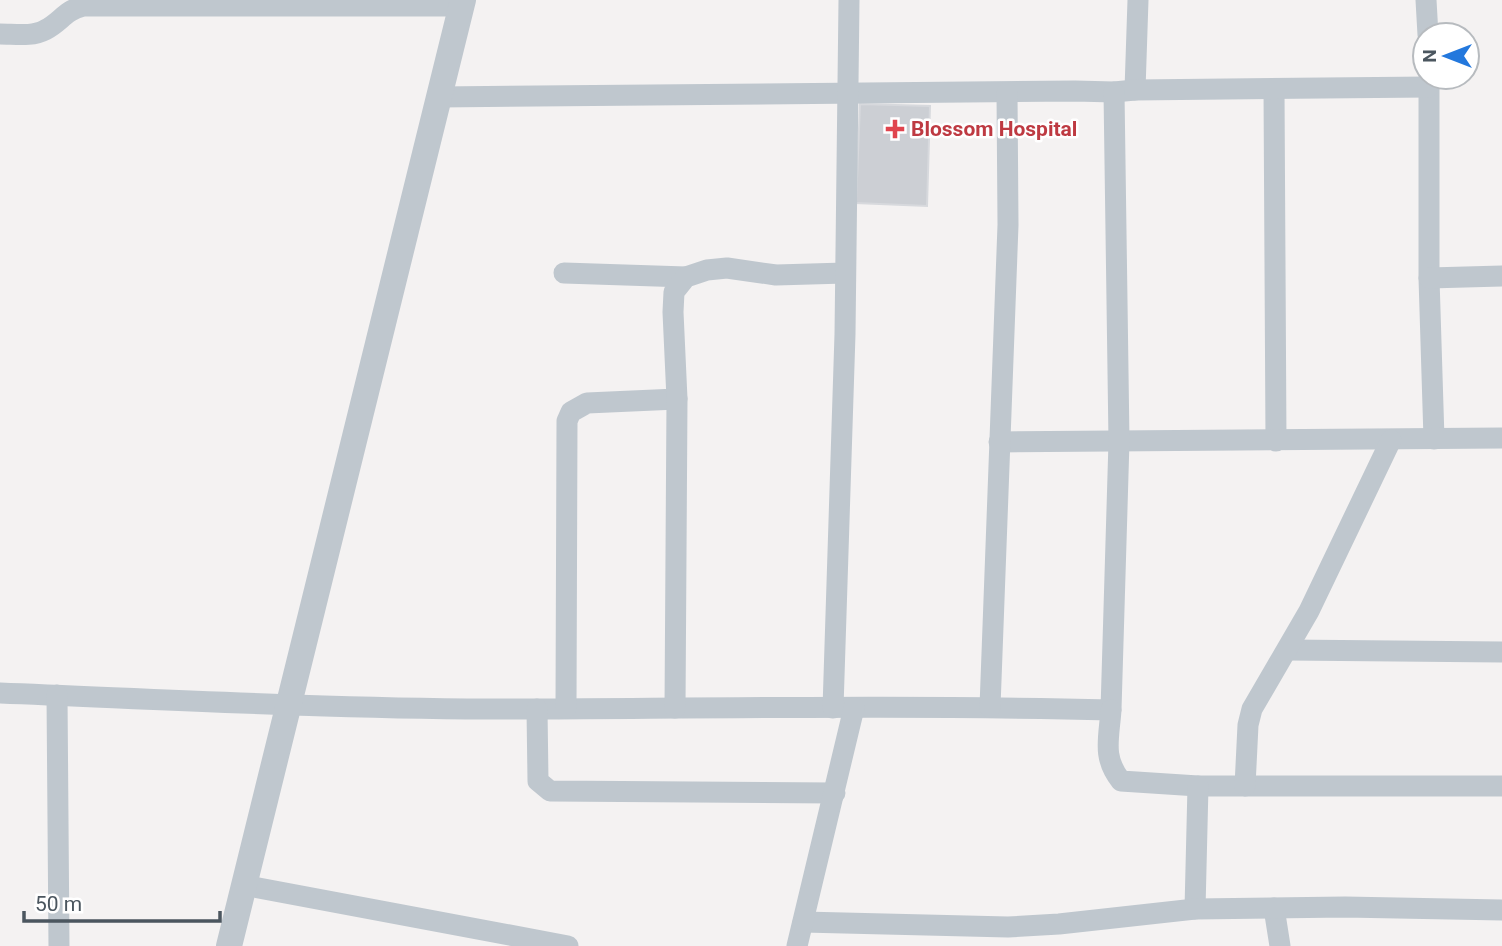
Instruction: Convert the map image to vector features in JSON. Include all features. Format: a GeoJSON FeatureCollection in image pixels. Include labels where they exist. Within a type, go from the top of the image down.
{"type":"FeatureCollection","features":[{"type":"Feature","properties":{"kind":"street"},"geometry":{"type":"LineString","coordinates":[[797,946],[835,793],[844,708],[840,541],[849,0]]}},
{"type":"Feature","properties":{"kind":"street"},"geometry":{"type":"LineString","coordinates":[[1135,90],[1138,0]]}},
{"type":"Feature","properties":{"kind":"street"},"geometry":{"type":"LineString","coordinates":[[1426,0],[1427,21]]}},
{"type":"Feature","properties":{"kind":"street"},"geometry":{"type":"LineString","coordinates":[[0,34],[32,34],[47,30],[70,9],[83,6],[462,3],[229,946]]}},
{"type":"Feature","properties":{"kind":"street"},"geometry":{"type":"LineString","coordinates":[[439,97],[1114,92],[1411,83]]}},
{"type":"Feature","properties":{"kind":"street"},"geometry":{"type":"LineString","coordinates":[[1273,89],[1276,441]]}},
{"type":"Feature","properties":{"kind":"street"},"geometry":{"type":"LineString","coordinates":[[1429,91],[1429,278],[1434,439]]}},
{"type":"Feature","properties":{"kind":"street"},"geometry":{"type":"LineString","coordinates":[[1114,92],[1119,441],[1108,751],[1111,768],[1121,781],[1198,786],[1502,786]]}},
{"type":"Feature","properties":{"kind":"street"},"geometry":{"type":"LineString","coordinates":[[989,707],[1008,225],[1007,93]]}},
{"type":"Feature","properties":{"kind":"street"},"geometry":{"type":"LineString","coordinates":[[564,273],[686,277],[707,270],[727,268],[776,275],[845,273]]}},
{"type":"Feature","properties":{"kind":"street"},"geometry":{"type":"LineString","coordinates":[[1429,278],[1502,276]]}},
{"type":"Feature","properties":{"kind":"street"},"geometry":{"type":"LineString","coordinates":[[675,708],[677,399],[673,312],[674,292],[686,277]]}},
{"type":"Feature","properties":{"kind":"street"},"geometry":{"type":"LineString","coordinates":[[566,708],[567,421],[571,412],[587,403],[677,399]]}},
{"type":"Feature","properties":{"kind":"street"},"geometry":{"type":"LineString","coordinates":[[999,442],[1502,438]]}},
{"type":"Feature","properties":{"kind":"street"},"geometry":{"type":"LineString","coordinates":[[1245,786],[1249,716],[1310,611],[1391,440]]}},
{"type":"Feature","properties":{"kind":"street"},"geometry":{"type":"LineString","coordinates":[[1287,650],[1502,652]]}},
{"type":"Feature","properties":{"kind":"street"},"geometry":{"type":"LineString","coordinates":[[0,693],[289,706],[537,709],[989,707],[1111,710]]}},
{"type":"Feature","properties":{"kind":"street"},"geometry":{"type":"LineString","coordinates":[[57,695],[59,946]]}},
{"type":"Feature","properties":{"kind":"street"},"geometry":{"type":"LineString","coordinates":[[537,709],[538,781],[550,792],[835,793]]}},
{"type":"Feature","properties":{"kind":"street"},"geometry":{"type":"LineString","coordinates":[[1195,909],[1198,786]]}},
{"type":"Feature","properties":{"kind":"street"},"geometry":{"type":"LineString","coordinates":[[243,885],[568,946]]}},
{"type":"Feature","properties":{"kind":"street"},"geometry":{"type":"LineString","coordinates":[[1273,908],[1280,946]]}},
{"type":"Feature","properties":{"kind":"street"},"geometry":{"type":"LineString","coordinates":[[803,922],[1008,927],[1195,909],[1502,909]]}},
{"type":"Feature","properties":{"kind":"building"},"geometry":{"type":"Polygon","coordinates":[[[860,104],[930,106],[927,206],[856,203],[860,104]]]}},
{"type":"Feature","properties":{"kind":"place","name":"Blossom Hospital"},"geometry":{"type":"Point","coordinates":[895,129]}}]}
